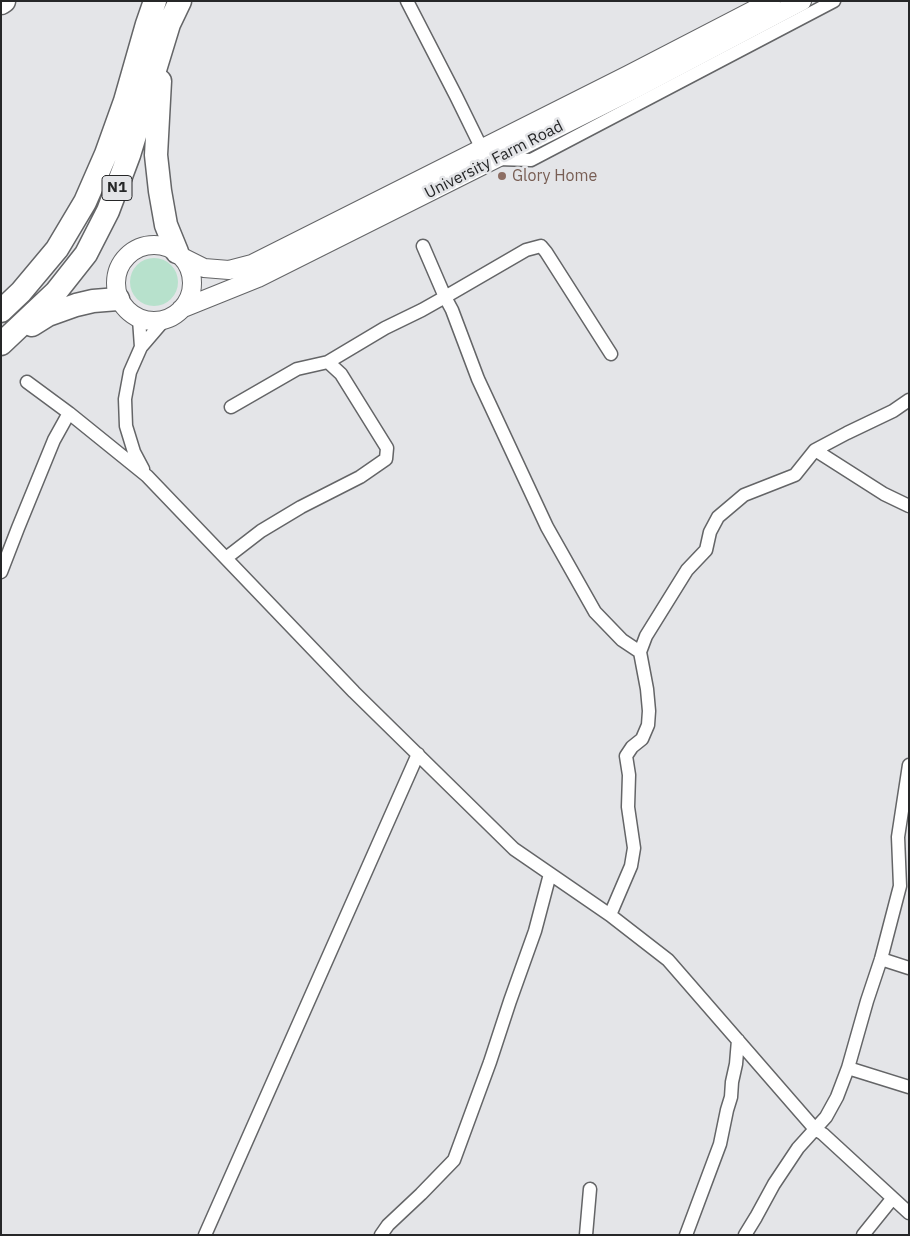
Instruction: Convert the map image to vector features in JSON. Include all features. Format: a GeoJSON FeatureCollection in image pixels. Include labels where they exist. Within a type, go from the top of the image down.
{"type":"FeatureCollection","features":[{"type":"Feature","properties":{"kind":"highway","name":"N1"},"geometry":{"type":"LineString","coordinates":[[1,311],[21,292],[56,249],[85,202],[106,154],[125,101],[155,1]]}},
{"type":"Feature","properties":{"kind":"highway","name":"N1"},"geometry":{"type":"LineString","coordinates":[[1,344],[56,292],[86,254],[108,211],[129,155],[169,24],[180,1]]}},
{"type":"Feature","properties":{"kind":"highway"},"geometry":{"type":"LineString","coordinates":[[169,24],[160,81],[156,154],[166,225],[180,255]]}},
{"type":"Feature","properties":{"kind":"highway"},"geometry":{"type":"LineString","coordinates":[[1,353],[26,330],[48,315],[93,301],[118,299]]}},
{"type":"Feature","properties":{"kind":"street"},"geometry":{"type":"LineString","coordinates":[[407,1],[488,154],[531,160],[834,1]]}},
{"type":"Feature","properties":{"kind":"street","name":"University Farm Road"},"geometry":{"type":"LineString","coordinates":[[182,309],[258,278],[771,1]]}},
{"type":"Feature","properties":{"kind":"street","name":"University Farm Road"},"geometry":{"type":"LineString","coordinates":[[180,255],[204,268],[229,270],[252,264],[488,154],[635,89],[802,1]]}},
{"type":"Feature","properties":{"kind":"street"},"geometry":{"type":"LineString","coordinates":[[150,244],[162,245],[180,255],[190,269],[192,283],[189,297],[182,309],[165,319],[152,321],[139,319],[123,307],[118,299],[115,287],[116,275],[120,264],[128,254],[150,244]]}},
{"type":"Feature","properties":{"kind":"street"},"geometry":{"type":"LineString","coordinates":[[423,246],[452,310],[478,379],[547,527],[595,612],[622,640],[640,652]]}},
{"type":"Feature","properties":{"kind":"street"},"geometry":{"type":"LineString","coordinates":[[232,407],[297,369],[328,362],[385,328],[422,310],[526,250],[541,246],[611,354]]}},
{"type":"Feature","properties":{"kind":"street"},"geometry":{"type":"LineString","coordinates":[[139,319],[141,347]]}},
{"type":"Feature","properties":{"kind":"street"},"geometry":{"type":"LineString","coordinates":[[147,476],[134,452],[126,426],[125,399],[130,372],[141,347],[165,319]]}},
{"type":"Feature","properties":{"kind":"street"},"geometry":{"type":"LineString","coordinates":[[226,558],[269,526],[301,507],[360,478],[386,459],[387,448],[341,374],[328,362]]}},
{"type":"Feature","properties":{"kind":"street"},"geometry":{"type":"LineString","coordinates":[[27,382],[147,476],[354,692],[514,849],[610,915],[668,960],[815,1129],[909,1213]]}},
{"type":"Feature","properties":{"kind":"street"},"geometry":{"type":"LineString","coordinates":[[610,915],[631,866],[634,848],[628,808],[629,775],[626,756],[632,747],[642,739],[648,725],[649,711],[640,652],[646,636],[687,570],[706,550],[710,532],[718,517],[744,495],[795,475],[815,450],[893,411],[909,400]]}},
{"type":"Feature","properties":{"kind":"street"},"geometry":{"type":"LineString","coordinates":[[1,572],[54,440],[69,413]]}},
{"type":"Feature","properties":{"kind":"street"},"geometry":{"type":"LineString","coordinates":[[815,450],[884,494],[909,506]]}},
{"type":"Feature","properties":{"kind":"street"},"geometry":{"type":"LineString","coordinates":[[205,1235],[418,754]]}},
{"type":"Feature","properties":{"kind":"street"},"geometry":{"type":"LineString","coordinates":[[745,1235],[774,1184],[798,1148],[826,1117],[837,1097],[848,1068],[881,959],[900,886],[909,765]]}},
{"type":"Feature","properties":{"kind":"street"},"geometry":{"type":"LineString","coordinates":[[381,1235],[388,1225],[454,1160],[535,931],[550,874]]}},
{"type":"Feature","properties":{"kind":"street"},"geometry":{"type":"LineString","coordinates":[[881,959],[909,968]]}},
{"type":"Feature","properties":{"kind":"street"},"geometry":{"type":"LineString","coordinates":[[686,1235],[720,1144],[731,1097],[738,1040]]}},
{"type":"Feature","properties":{"kind":"street"},"geometry":{"type":"LineString","coordinates":[[848,1068],[909,1087]]}},
{"type":"Feature","properties":{"kind":"street"},"geometry":{"type":"LineString","coordinates":[[586,1235],[590,1190]]}},
{"type":"Feature","properties":{"kind":"street"},"geometry":{"type":"LineString","coordinates":[[863,1235],[892,1199]]}},
{"type":"Feature","properties":{"kind":"green space"},"geometry":{"type":"Polygon","coordinates":[[[149,258],[159,258],[171,265],[178,277],[178,287],[171,299],[159,306],[149,306],[141,302],[134,295],[130,287],[130,277],[134,269],[141,262],[149,258]]]}},
{"type":"Feature","properties":{"kind":"place","name":"Glory Home"},"geometry":{"type":"Point","coordinates":[502,176]}}]}
